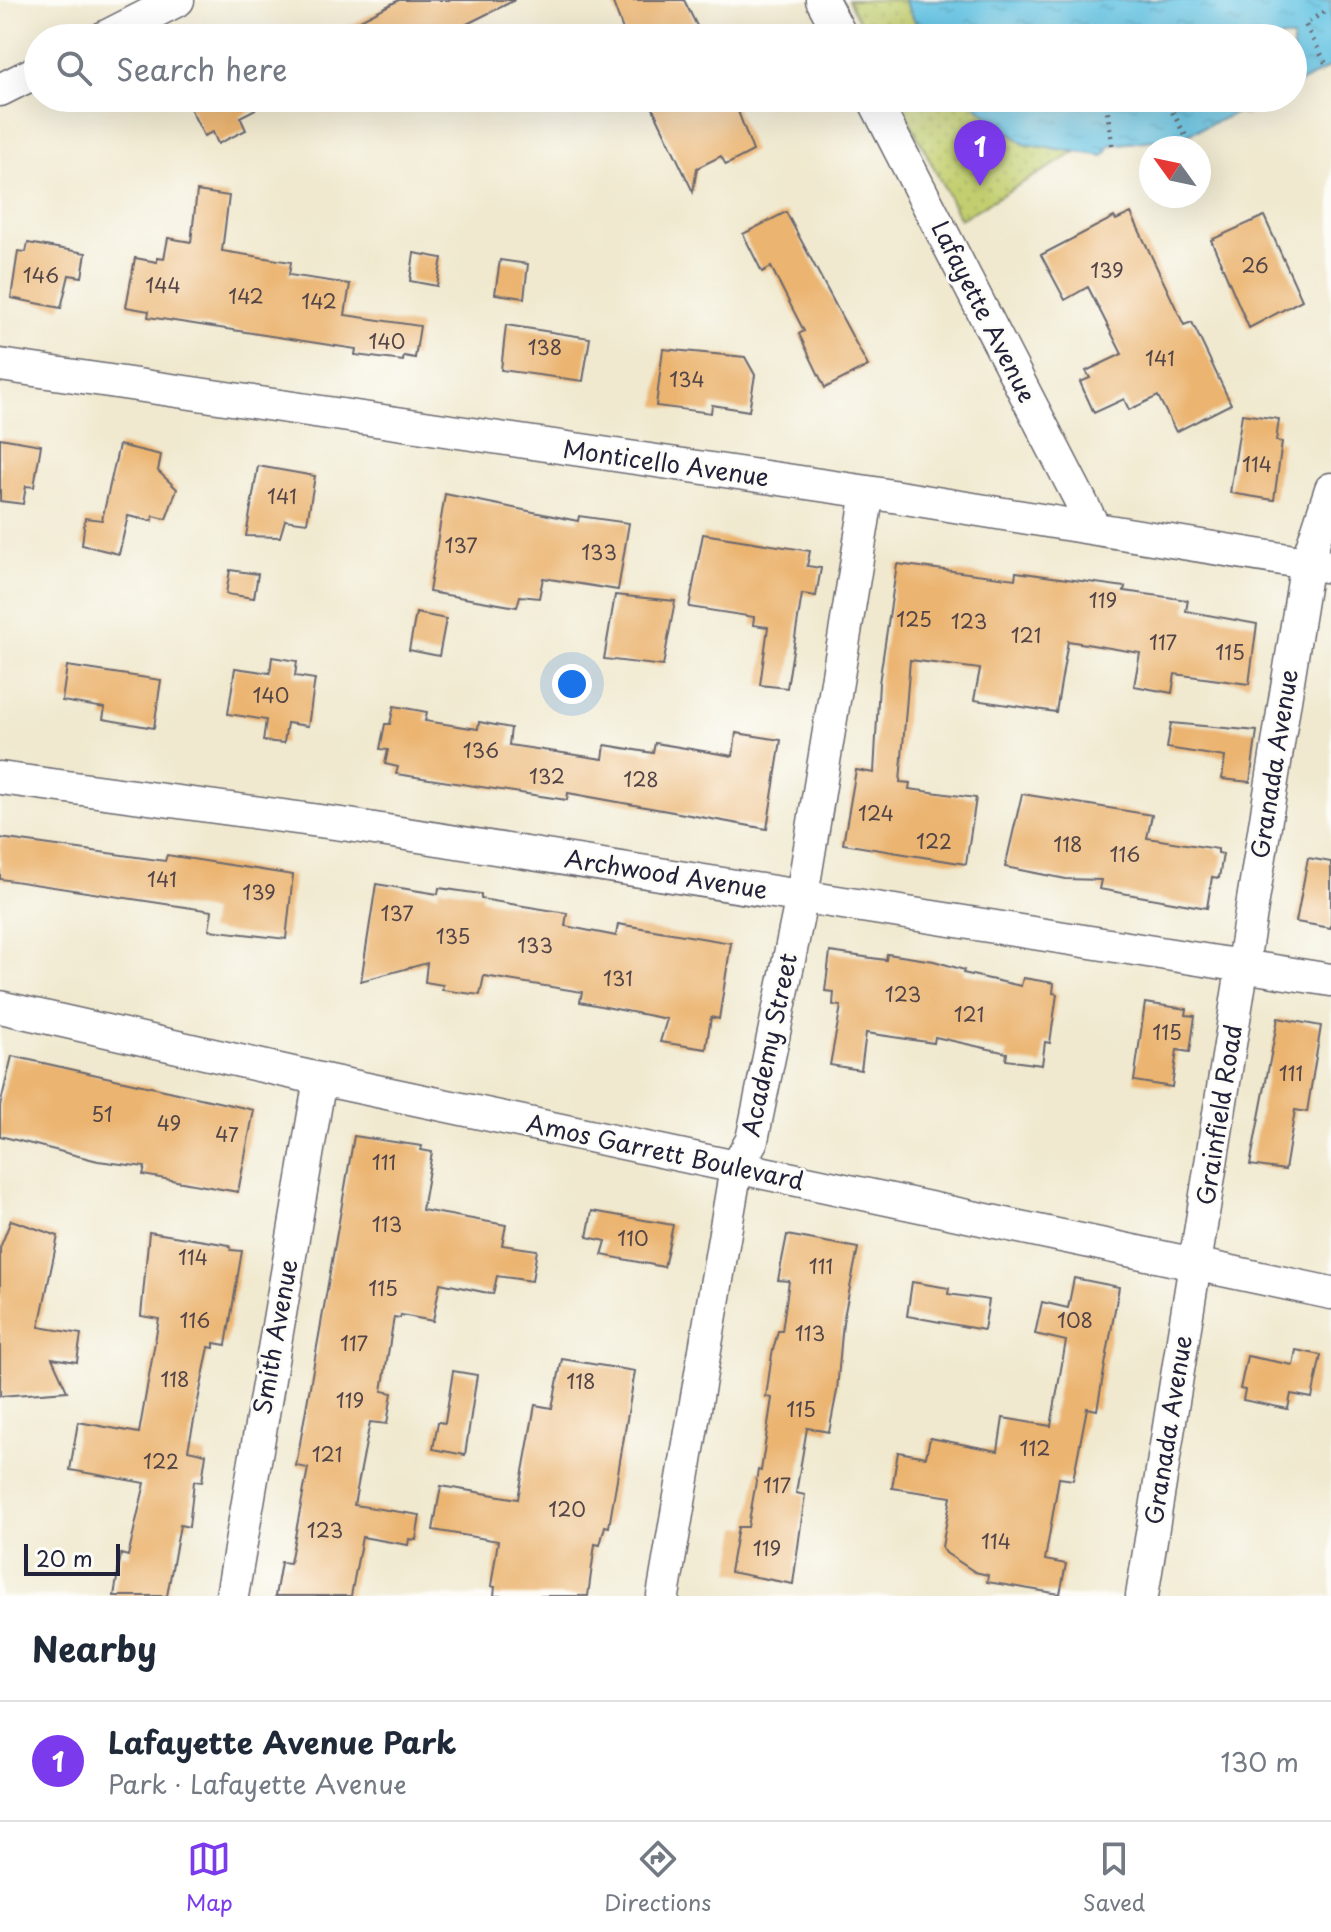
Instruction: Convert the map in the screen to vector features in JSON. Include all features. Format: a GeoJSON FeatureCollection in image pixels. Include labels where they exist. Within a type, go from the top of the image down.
{"type":"FeatureCollection","features":[{"type":"Feature","properties":{"kind":"street"},"geometry":{"type":"LineString","coordinates":[[131,24],[178,0]]}},
{"type":"Feature","properties":{"kind":"street"},"geometry":{"type":"LineString","coordinates":[[822,0],[835,24]]}},
{"type":"Feature","properties":{"kind":"street"},"geometry":{"type":"LineString","coordinates":[[0,90],[24,78]]}},
{"type":"Feature","properties":{"kind":"street","name":"Lafayette Avenue"},"geometry":{"type":"LineString","coordinates":[[880,112],[1094,527]]}},
{"type":"Feature","properties":{"kind":"street","name":"Monticello Avenue"},"geometry":{"type":"LineString","coordinates":[[0,365],[868,492],[1319,564]]}},
{"type":"Feature","properties":{"kind":"street","name":"Granada Avenue"},"geometry":{"type":"LineString","coordinates":[[1243,965],[1331,489]]}},
{"type":"Feature","properties":{"kind":"street","name":"Academy Street"},"geometry":{"type":"LineString","coordinates":[[663,1596],[736,1168],[752,1140],[802,896],[868,492]]}},
{"type":"Feature","properties":{"kind":"street","name":"Archwood Avenue"},"geometry":{"type":"LineString","coordinates":[[0,778],[349,825],[1331,980]]}},
{"type":"Feature","properties":{"kind":"street","name":"Grainfield Road"},"geometry":{"type":"LineString","coordinates":[[1196,1265],[1243,965]]}},
{"type":"Feature","properties":{"kind":"street","name":"Amos Garrett Boulevard"},"geometry":{"type":"LineString","coordinates":[[0,1007],[320,1079],[1331,1293]]}},
{"type":"Feature","properties":{"kind":"street","name":"Smith Avenue"},"geometry":{"type":"LineString","coordinates":[[232,1596],[320,1079]]}},
{"type":"Feature","properties":{"kind":"street","name":"Granada Avenue"},"geometry":{"type":"LineString","coordinates":[[1142,1596],[1196,1265]]}},
{"type":"Feature","properties":{"kind":"path"},"geometry":{"type":"LineString","coordinates":[[1305,24],[1324,12]]}},
{"type":"Feature","properties":{"kind":"path"},"geometry":{"type":"LineString","coordinates":[[1307,28],[1328,68]]}},
{"type":"Feature","properties":{"kind":"path"},"geometry":{"type":"LineString","coordinates":[[1108,112],[1112,145]]}},
{"type":"Feature","properties":{"kind":"path"},"geometry":{"type":"LineString","coordinates":[[1173,112],[1185,135]]}},
{"type":"Feature","properties":{"kind":"green space"},"geometry":{"type":"Polygon","coordinates":[[[848,0],[904,0],[917,24],[861,24],[848,0]]]}},
{"type":"Feature","properties":{"kind":"green space"},"geometry":{"type":"Polygon","coordinates":[[[905,112],[984,112],[1024,144],[1076,152],[960,219],[905,112]]]}},
{"type":"Feature","properties":{"kind":"water"},"geometry":{"type":"Polygon","coordinates":[[[904,0],[1331,0],[1331,66],[1307,79],[1307,24],[917,24],[904,0]]]}},
{"type":"Feature","properties":{"kind":"water"},"geometry":{"type":"Polygon","coordinates":[[[984,112],[1238,112],[1183,136],[1139,136],[1139,142],[1110,145],[1104,156],[1024,144],[984,112]]]}},
{"type":"Feature","properties":{"kind":"building"},"geometry":{"type":"Polygon","coordinates":[[[399,0],[515,0],[467,24],[352,24],[399,0]]]}},
{"type":"Feature","properties":{"kind":"building"},"geometry":{"type":"Polygon","coordinates":[[[612,0],[684,0],[696,24],[621,24],[612,0]]]}},
{"type":"Feature","properties":{"kind":"building"},"geometry":{"type":"Polygon","coordinates":[[[192,112],[250,112],[240,117],[246,130],[218,144],[213,132],[204,136],[192,112]]]}},
{"type":"Feature","properties":{"kind":"building"},"geometry":{"type":"Polygon","coordinates":[[[655,112],[738,112],[753,151],[726,165],[721,156],[697,168],[693,192],[655,112]]]}},
{"type":"Feature","properties":{"kind":"building"},"geometry":{"type":"Polygon","coordinates":[[[197,191],[229,196],[222,251],[291,262],[289,275],[350,284],[345,315],[420,326],[415,358],[404,356],[403,361],[355,355],[356,349],[148,317],[149,311],[126,307],[135,258],[157,262],[157,258],[164,259],[168,238],[191,242],[197,191]]]}},
{"type":"Feature","properties":{"kind":"building"},"geometry":{"type":"Polygon","coordinates":[[[786,212],[868,366],[825,388],[799,334],[804,331],[771,267],[762,272],[743,234],[786,212]]]}},
{"type":"Feature","properties":{"kind":"building"},"geometry":{"type":"Polygon","coordinates":[[[1131,213],[1184,325],[1192,322],[1231,404],[1176,432],[1158,396],[1129,410],[1124,399],[1094,413],[1080,382],[1090,378],[1086,371],[1122,354],[1088,287],[1065,300],[1041,255],[1114,217],[1116,220],[1131,213]]]}},
{"type":"Feature","properties":{"kind":"building"},"geometry":{"type":"Polygon","coordinates":[[[1264,216],[1302,300],[1249,328],[1211,240],[1264,216]]]}},
{"type":"Feature","properties":{"kind":"building"},"geometry":{"type":"Polygon","coordinates":[[[28,243],[86,253],[82,277],[69,275],[61,308],[11,298],[18,251],[26,252],[28,243]]]}},
{"type":"Feature","properties":{"kind":"building"},"geometry":{"type":"Polygon","coordinates":[[[414,253],[442,258],[437,286],[410,281],[414,253]]]}},
{"type":"Feature","properties":{"kind":"building"},"geometry":{"type":"Polygon","coordinates":[[[500,260],[528,264],[524,298],[495,294],[500,260]]]}},
{"type":"Feature","properties":{"kind":"building"},"geometry":{"type":"Polygon","coordinates":[[[506,325],[590,338],[583,381],[501,370],[506,325]]]}},
{"type":"Feature","properties":{"kind":"building"},"geometry":{"type":"Polygon","coordinates":[[[663,349],[745,357],[755,375],[749,411],[712,405],[711,413],[656,406],[663,349]]]}},
{"type":"Feature","properties":{"kind":"building"},"geometry":{"type":"Polygon","coordinates":[[[1242,414],[1279,419],[1276,441],[1282,442],[1274,500],[1230,493],[1242,414]]]}},
{"type":"Feature","properties":{"kind":"building"},"geometry":{"type":"Polygon","coordinates":[[[0,438],[41,445],[34,487],[26,486],[23,504],[0,501],[0,438]]]}},
{"type":"Feature","properties":{"kind":"building"},"geometry":{"type":"Polygon","coordinates":[[[119,445],[161,455],[158,471],[177,489],[166,519],[153,516],[152,521],[128,516],[119,554],[82,545],[85,518],[102,520],[119,445]]]}},
{"type":"Feature","properties":{"kind":"building"},"geometry":{"type":"Polygon","coordinates":[[[258,466],[315,476],[307,523],[285,520],[280,537],[246,536],[258,466]]]}},
{"type":"Feature","properties":{"kind":"building"},"geometry":{"type":"Polygon","coordinates":[[[445,494],[578,521],[579,516],[629,523],[618,590],[543,578],[539,598],[520,596],[517,607],[429,592],[445,494]]]}},
{"type":"Feature","properties":{"kind":"building"},"geometry":{"type":"Polygon","coordinates":[[[703,534],[810,551],[807,566],[821,568],[816,596],[802,594],[787,688],[760,685],[768,627],[753,625],[754,617],[689,607],[703,534]]]}},
{"type":"Feature","properties":{"kind":"building"},"geometry":{"type":"Polygon","coordinates":[[[897,564],[1015,579],[1016,572],[1125,587],[1124,591],[1188,600],[1186,611],[1257,624],[1249,684],[1175,674],[1172,693],[1134,686],[1140,653],[1068,641],[1056,712],[974,700],[980,669],[910,660],[900,782],[910,783],[909,789],[976,798],[966,864],[843,844],[856,770],[874,773],[879,683],[897,564]]]}},
{"type":"Feature","properties":{"kind":"building"},"geometry":{"type":"Polygon","coordinates":[[[230,570],[258,574],[254,598],[226,594],[230,570]]]}},
{"type":"Feature","properties":{"kind":"building"},"geometry":{"type":"Polygon","coordinates":[[[615,595],[675,601],[663,666],[604,659],[615,595]]]}},
{"type":"Feature","properties":{"kind":"building"},"geometry":{"type":"Polygon","coordinates":[[[416,613],[446,619],[439,656],[409,650],[416,613]]]}},
{"type":"Feature","properties":{"kind":"building"},"geometry":{"type":"Polygon","coordinates":[[[272,657],[297,661],[295,676],[315,679],[308,726],[287,723],[284,743],[263,741],[266,720],[228,714],[235,668],[270,673],[272,657]]]}},
{"type":"Feature","properties":{"kind":"building"},"geometry":{"type":"Polygon","coordinates":[[[67,666],[161,680],[154,728],[103,719],[105,708],[62,701],[67,666]]]}},
{"type":"Feature","properties":{"kind":"building"},"geometry":{"type":"Polygon","coordinates":[[[394,706],[427,712],[425,721],[478,729],[479,722],[511,728],[509,745],[603,759],[605,745],[653,753],[655,743],[733,756],[736,733],[781,740],[767,829],[568,793],[567,800],[396,774],[398,767],[385,764],[388,750],[380,749],[385,724],[390,724],[394,706]]]}},
{"type":"Feature","properties":{"kind":"building"},"geometry":{"type":"Polygon","coordinates":[[[1171,723],[1257,731],[1250,782],[1222,779],[1225,757],[1167,748],[1171,723]]]}},
{"type":"Feature","properties":{"kind":"building"},"geometry":{"type":"Polygon","coordinates":[[[1022,794],[1152,815],[1147,838],[1218,849],[1218,853],[1223,854],[1219,878],[1212,877],[1207,908],[1099,889],[1101,880],[1066,879],[1005,867],[1022,794]]]}},
{"type":"Feature","properties":{"kind":"building"},"geometry":{"type":"Polygon","coordinates":[[[0,838],[165,861],[167,855],[293,875],[286,939],[209,930],[212,911],[0,879],[0,838]]]}},
{"type":"Feature","properties":{"kind":"building"},"geometry":{"type":"Polygon","coordinates":[[[1308,858],[1331,862],[1331,928],[1296,922],[1308,858]]]}},
{"type":"Feature","properties":{"kind":"building"},"geometry":{"type":"Polygon","coordinates":[[[376,884],[438,894],[439,888],[481,894],[481,899],[567,913],[565,926],[616,936],[618,924],[731,943],[719,1019],[711,1017],[706,1049],[660,1042],[667,1019],[580,1002],[582,992],[484,976],[480,995],[442,990],[443,985],[425,982],[427,963],[361,981],[376,884]]]}},
{"type":"Feature","properties":{"kind":"building"},"geometry":{"type":"Polygon","coordinates":[[[830,952],[886,960],[887,954],[934,961],[964,970],[963,973],[1021,986],[1023,978],[1054,983],[1053,993],[1057,994],[1050,1043],[1045,1042],[1042,1065],[1006,1060],[1007,1053],[935,1037],[934,1043],[866,1033],[861,1070],[830,1065],[841,1006],[833,1005],[834,992],[825,991],[830,952]]]}},
{"type":"Feature","properties":{"kind":"building"},"geometry":{"type":"Polygon","coordinates":[[[1145,1003],[1187,1009],[1186,1015],[1195,1016],[1190,1052],[1177,1050],[1172,1087],[1134,1081],[1145,1003]]]}},
{"type":"Feature","properties":{"kind":"building"},"geometry":{"type":"Polygon","coordinates":[[[1278,1018],[1321,1026],[1307,1112],[1295,1110],[1285,1170],[1250,1165],[1278,1018]]]}},
{"type":"Feature","properties":{"kind":"building"},"geometry":{"type":"Polygon","coordinates":[[[12,1056],[254,1110],[238,1192],[143,1175],[145,1167],[98,1161],[0,1136],[0,1106],[12,1056]]]}},
{"type":"Feature","properties":{"kind":"building"},"geometry":{"type":"Polygon","coordinates":[[[354,1136],[422,1146],[421,1150],[432,1152],[422,1210],[506,1225],[502,1245],[537,1250],[532,1281],[497,1276],[493,1294],[440,1283],[433,1321],[401,1315],[400,1318],[394,1317],[382,1391],[392,1393],[387,1424],[370,1422],[354,1505],[420,1515],[416,1540],[409,1539],[408,1545],[362,1537],[351,1596],[275,1596],[281,1562],[290,1563],[308,1468],[296,1466],[354,1136]]]}},
{"type":"Feature","properties":{"kind":"building"},"geometry":{"type":"Polygon","coordinates":[[[592,1211],[673,1225],[664,1267],[602,1255],[606,1241],[587,1237],[592,1211]]]}},
{"type":"Feature","properties":{"kind":"building"},"geometry":{"type":"Polygon","coordinates":[[[11,1220],[58,1236],[39,1327],[81,1334],[77,1362],[52,1358],[67,1391],[0,1396],[0,1248],[11,1220]]]}},
{"type":"Feature","properties":{"kind":"building"},"geometry":{"type":"Polygon","coordinates":[[[149,1232],[229,1245],[231,1250],[242,1251],[226,1345],[214,1343],[214,1348],[209,1347],[188,1450],[206,1454],[202,1482],[194,1481],[189,1527],[180,1525],[167,1596],[114,1596],[121,1554],[128,1556],[145,1483],[70,1470],[78,1422],[139,1433],[159,1319],[141,1316],[149,1232]]]}},
{"type":"Feature","properties":{"kind":"building"},"geometry":{"type":"Polygon","coordinates":[[[787,1235],[858,1248],[843,1322],[837,1391],[829,1432],[807,1428],[796,1493],[805,1495],[793,1584],[730,1572],[738,1527],[748,1527],[758,1470],[761,1471],[772,1398],[766,1397],[772,1354],[778,1331],[782,1331],[789,1281],[778,1280],[787,1235]]]}},
{"type":"Feature","properties":{"kind":"building"},"geometry":{"type":"Polygon","coordinates":[[[1074,1278],[1119,1287],[1097,1410],[1087,1408],[1073,1480],[1059,1478],[1045,1560],[1066,1564],[1060,1594],[987,1582],[988,1575],[975,1572],[942,1547],[951,1497],[892,1488],[898,1452],[926,1457],[930,1438],[998,1451],[1003,1418],[1051,1426],[1066,1341],[1035,1334],[1042,1302],[1068,1308],[1074,1278]]]}},
{"type":"Feature","properties":{"kind":"building"},"geometry":{"type":"Polygon","coordinates":[[[912,1282],[949,1288],[948,1294],[989,1300],[984,1330],[907,1316],[912,1282]]]}},
{"type":"Feature","properties":{"kind":"building"},"geometry":{"type":"Polygon","coordinates":[[[1296,1350],[1321,1355],[1312,1398],[1291,1394],[1288,1409],[1243,1400],[1245,1390],[1240,1389],[1247,1356],[1293,1365],[1296,1350]]]}},
{"type":"Feature","properties":{"kind":"building"},"geometry":{"type":"Polygon","coordinates":[[[562,1359],[635,1371],[609,1527],[605,1526],[600,1545],[595,1544],[588,1596],[494,1596],[495,1587],[491,1586],[498,1541],[433,1530],[441,1486],[518,1499],[535,1405],[552,1408],[562,1359]]]}},
{"type":"Feature","properties":{"kind":"building"},"geometry":{"type":"Polygon","coordinates":[[[453,1371],[477,1375],[465,1455],[433,1449],[438,1422],[445,1423],[453,1371]]]}},
{"type":"Feature","properties":{"kind":"place","name":"Lafayette Avenue Park"},"geometry":{"type":"Point","coordinates":[980,186]}}]}
